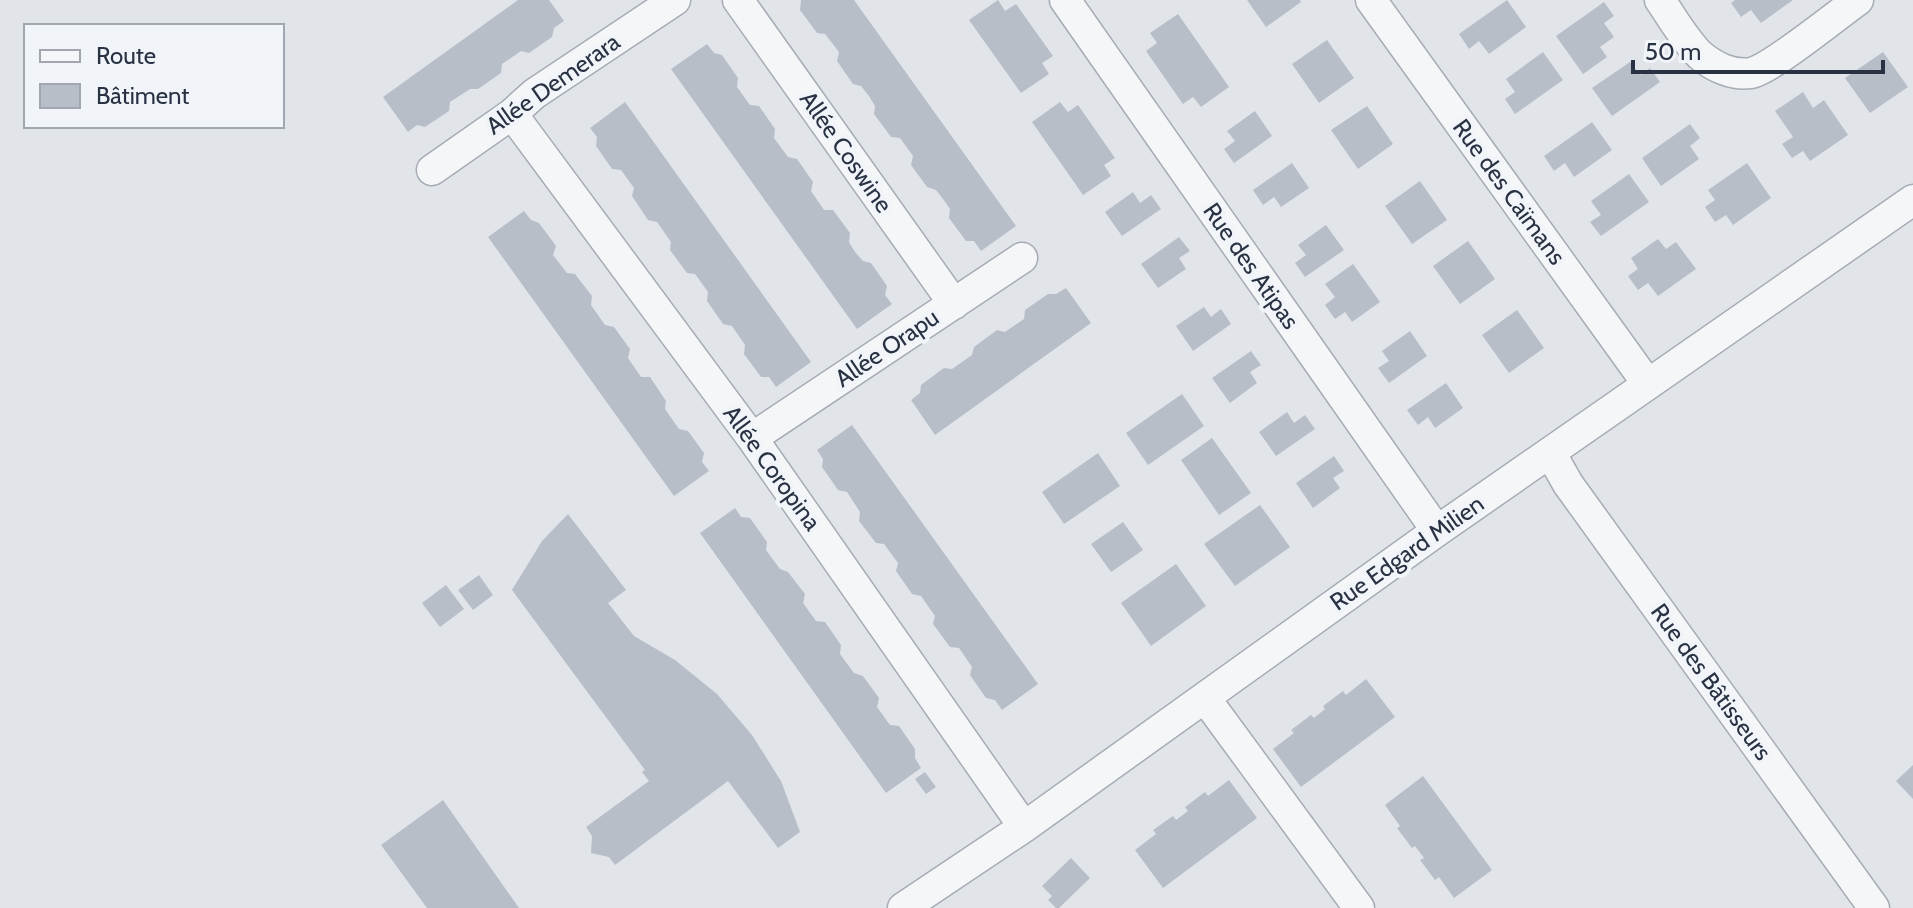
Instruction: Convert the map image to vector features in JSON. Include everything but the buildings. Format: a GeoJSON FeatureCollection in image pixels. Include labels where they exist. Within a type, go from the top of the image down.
{"type":"FeatureCollection","features":[{"type":"Feature","properties":{"kind":"street","name":"Allée Demerara"},"geometry":{"type":"LineString","coordinates":[[432,170],[512,114],[534,94],[675,0]]}},
{"type":"Feature","properties":{"kind":"street","name":"Allée Coswine"},"geometry":{"type":"LineString","coordinates":[[738,0],[954,304]]}},
{"type":"Feature","properties":{"kind":"street","name":"Rue des Atipas"},"geometry":{"type":"LineString","coordinates":[[1065,0],[1437,531]]}},
{"type":"Feature","properties":{"kind":"street","name":"Rue des Caïmans"},"geometry":{"type":"LineString","coordinates":[[1371,0],[1647,383]]}},
{"type":"Feature","properties":{"kind":"street"},"geometry":{"type":"LineString","coordinates":[[1660,0],[1701,55],[1720,68],[1739,73],[1763,68],[1858,0]]}},
{"type":"Feature","properties":{"kind":"street","name":"Allée Coropina"},"geometry":{"type":"LineString","coordinates":[[512,114],[752,438],[1024,827]]}},
{"type":"Feature","properties":{"kind":"street","name":"Rue Edgard Milien"},"geometry":{"type":"LineString","coordinates":[[903,908],[1024,827],[1437,531],[1913,200]]}},
{"type":"Feature","properties":{"kind":"street","name":"Allée Orapu"},"geometry":{"type":"LineString","coordinates":[[752,438],[1022,258]]}},
{"type":"Feature","properties":{"kind":"street","name":"Rue des Bâtisseurs"},"geometry":{"type":"LineString","coordinates":[[1551,454],[1568,484],[1874,908]]}},
{"type":"Feature","properties":{"kind":"street"},"geometry":{"type":"LineString","coordinates":[[1205,698],[1359,908]]}}]}
